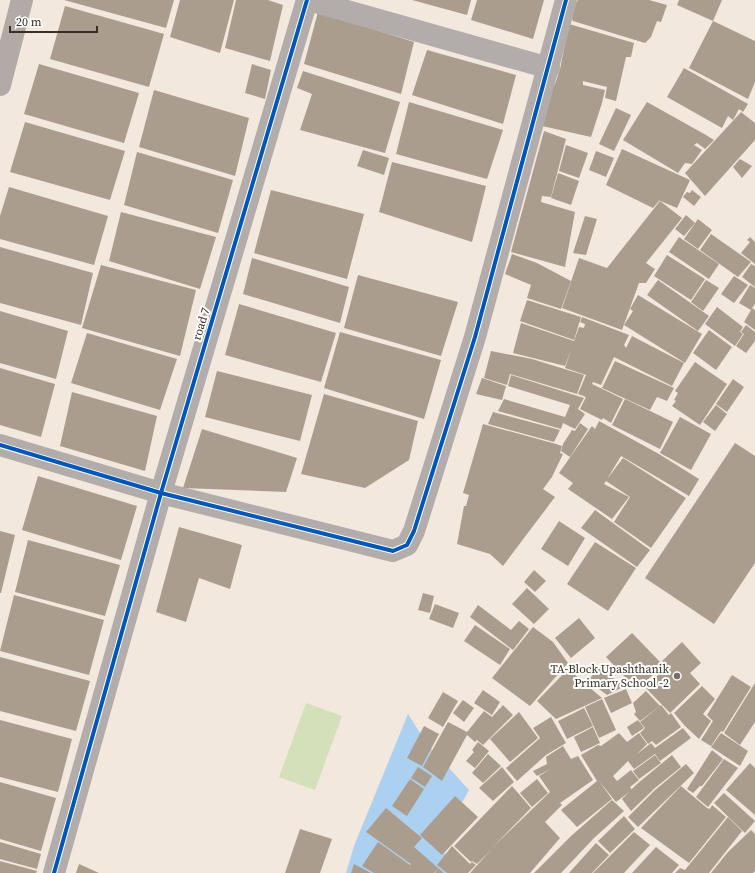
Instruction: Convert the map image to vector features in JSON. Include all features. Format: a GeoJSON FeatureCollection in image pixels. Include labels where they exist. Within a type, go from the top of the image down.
{"type":"FeatureCollection","features":[{"type":"Feature","properties":{"kind":"street"},"geometry":{"type":"LineString","coordinates":[[0,85],[22,0]]}},
{"type":"Feature","properties":{"kind":"street"},"geometry":{"type":"LineString","coordinates":[[308,0],[549,68]]}},
{"type":"Feature","properties":{"kind":"street","name":"road 7"},"geometry":{"type":"LineString","coordinates":[[54,873],[161,492],[308,0]]}},
{"type":"Feature","properties":{"kind":"street"},"geometry":{"type":"LineString","coordinates":[[0,445],[161,492],[393,551],[407,545],[414,531],[475,338],[549,68],[566,0]]}},
{"type":"Feature","properties":{"kind":"green space"},"geometry":{"type":"Polygon","coordinates":[[[306,703],[342,716],[315,790],[279,777],[306,703]]]}},
{"type":"Feature","properties":{"kind":"water"},"geometry":{"type":"Polygon","coordinates":[[[408,714],[427,744],[469,790],[439,844],[458,873],[346,873],[354,846],[408,714]]]}},
{"type":"Feature","properties":{"kind":"building"},"geometry":{"type":"Polygon","coordinates":[[[64,0],[174,0],[166,28],[64,0]]]}},
{"type":"Feature","properties":{"kind":"building"},"geometry":{"type":"Polygon","coordinates":[[[180,0],[234,0],[220,53],[170,37],[180,0]]]}},
{"type":"Feature","properties":{"kind":"building"},"geometry":{"type":"Polygon","coordinates":[[[236,0],[268,0],[283,5],[270,61],[225,48],[236,0]]]}},
{"type":"Feature","properties":{"kind":"building"},"geometry":{"type":"Polygon","coordinates":[[[412,0],[471,0],[467,15],[412,0]]]}},
{"type":"Feature","properties":{"kind":"building"},"geometry":{"type":"Polygon","coordinates":[[[477,0],[544,0],[533,39],[471,20],[477,0]]]}},
{"type":"Feature","properties":{"kind":"building"},"geometry":{"type":"Polygon","coordinates":[[[578,0],[649,0],[667,5],[661,22],[657,21],[651,37],[645,43],[573,21],[571,16],[578,0]]]}},
{"type":"Feature","properties":{"kind":"building"},"geometry":{"type":"Polygon","coordinates":[[[679,0],[722,0],[713,21],[677,5],[679,0]]]}},
{"type":"Feature","properties":{"kind":"building"},"geometry":{"type":"Polygon","coordinates":[[[65,6],[164,34],[149,87],[50,59],[65,6]]]}},
{"type":"Feature","properties":{"kind":"building"},"geometry":{"type":"Polygon","coordinates":[[[318,12],[414,42],[401,94],[304,64],[318,12]]]}},
{"type":"Feature","properties":{"kind":"building"},"geometry":{"type":"Polygon","coordinates":[[[713,21],[755,41],[755,82],[748,99],[689,68],[713,21]]]}},
{"type":"Feature","properties":{"kind":"building"},"geometry":{"type":"Polygon","coordinates":[[[569,24],[634,43],[631,57],[626,57],[616,101],[605,98],[607,87],[583,81],[583,85],[605,90],[591,137],[542,126],[550,90],[555,84],[560,69],[569,24]]]}},
{"type":"Feature","properties":{"kind":"building"},"geometry":{"type":"Polygon","coordinates":[[[427,50],[516,75],[503,124],[412,95],[427,50]]]}},
{"type":"Feature","properties":{"kind":"building"},"geometry":{"type":"Polygon","coordinates":[[[39,64],[139,93],[124,143],[24,114],[39,64]]]}},
{"type":"Feature","properties":{"kind":"building"},"geometry":{"type":"Polygon","coordinates":[[[252,64],[271,70],[265,99],[245,93],[252,64]]]}},
{"type":"Feature","properties":{"kind":"building"},"geometry":{"type":"Polygon","coordinates":[[[684,68],[748,104],[743,112],[739,109],[733,120],[728,116],[722,128],[667,97],[684,68]]]}},
{"type":"Feature","properties":{"kind":"building"},"geometry":{"type":"Polygon","coordinates":[[[303,71],[400,102],[385,153],[300,130],[312,94],[297,88],[303,71]]]}},
{"type":"Feature","properties":{"kind":"building"},"geometry":{"type":"Polygon","coordinates":[[[154,90],[249,118],[235,176],[139,147],[154,90]]]}},
{"type":"Feature","properties":{"kind":"building"},"geometry":{"type":"Polygon","coordinates":[[[409,102],[503,130],[487,179],[396,154],[409,102]]]}},
{"type":"Feature","properties":{"kind":"building"},"geometry":{"type":"Polygon","coordinates":[[[647,102],[714,140],[705,149],[697,143],[694,145],[702,150],[692,164],[685,163],[678,173],[623,140],[647,102]]]}},
{"type":"Feature","properties":{"kind":"building"},"geometry":{"type":"Polygon","coordinates":[[[616,108],[631,115],[614,151],[599,144],[616,108]]]}},
{"type":"Feature","properties":{"kind":"building"},"geometry":{"type":"Polygon","coordinates":[[[741,112],[755,123],[755,140],[705,196],[685,173],[741,112]]]}},
{"type":"Feature","properties":{"kind":"building"},"geometry":{"type":"Polygon","coordinates":[[[25,122],[125,151],[110,200],[10,172],[25,122]]]}},
{"type":"Feature","properties":{"kind":"building"},"geometry":{"type":"Polygon","coordinates":[[[544,131],[566,139],[551,197],[542,196],[541,202],[575,212],[565,267],[511,252],[544,131]]]}},
{"type":"Feature","properties":{"kind":"building"},"geometry":{"type":"Polygon","coordinates":[[[566,145],[588,153],[579,178],[559,171],[566,145]]]}},
{"type":"Feature","properties":{"kind":"building"},"geometry":{"type":"Polygon","coordinates":[[[622,149],[690,180],[677,208],[658,200],[659,201],[653,208],[606,185],[622,149]]]}},
{"type":"Feature","properties":{"kind":"building"},"geometry":{"type":"Polygon","coordinates":[[[363,150],[389,158],[384,175],[357,166],[363,150]]]}},
{"type":"Feature","properties":{"kind":"building"},"geometry":{"type":"Polygon","coordinates":[[[596,151],[614,158],[606,177],[589,170],[596,151]]]}},
{"type":"Feature","properties":{"kind":"building"},"geometry":{"type":"Polygon","coordinates":[[[137,152],[233,180],[218,233],[124,205],[137,152]]]}},
{"type":"Feature","properties":{"kind":"building"},"geometry":{"type":"Polygon","coordinates":[[[740,159],[752,166],[742,178],[733,167],[740,159]]]}},
{"type":"Feature","properties":{"kind":"building"},"geometry":{"type":"Polygon","coordinates":[[[392,162],[486,186],[472,242],[379,212],[392,162]]]}},
{"type":"Feature","properties":{"kind":"building"},"geometry":{"type":"Polygon","coordinates":[[[558,173],[579,181],[571,205],[551,198],[558,173]]]}},
{"type":"Feature","properties":{"kind":"building"},"geometry":{"type":"Polygon","coordinates":[[[9,187],[108,216],[94,265],[0,239],[0,216],[9,187]]]}},
{"type":"Feature","properties":{"kind":"building"},"geometry":{"type":"Polygon","coordinates":[[[271,190],[364,214],[347,279],[254,253],[271,190]]]}},
{"type":"Feature","properties":{"kind":"building"},"geometry":{"type":"Polygon","coordinates":[[[692,190],[701,197],[694,206],[683,197],[687,192],[690,193],[692,190]]]}},
{"type":"Feature","properties":{"kind":"building"},"geometry":{"type":"Polygon","coordinates":[[[660,201],[682,218],[646,263],[655,269],[646,283],[639,283],[622,330],[562,308],[579,258],[607,268],[660,201]]]}},
{"type":"Feature","properties":{"kind":"building"},"geometry":{"type":"Polygon","coordinates":[[[121,212],[216,237],[200,289],[109,261],[121,212]]]}},
{"type":"Feature","properties":{"kind":"building"},"geometry":{"type":"Polygon","coordinates":[[[686,215],[695,223],[684,236],[675,229],[686,215]]]}},
{"type":"Feature","properties":{"kind":"building"},"geometry":{"type":"Polygon","coordinates":[[[585,216],[597,219],[586,255],[573,253],[585,216]]]}},
{"type":"Feature","properties":{"kind":"building"},"geometry":{"type":"Polygon","coordinates":[[[698,219],[712,230],[698,249],[684,239],[698,219]]]}},
{"type":"Feature","properties":{"kind":"building"},"geometry":{"type":"Polygon","coordinates":[[[711,234],[751,262],[738,277],[700,250],[711,234]]]}},
{"type":"Feature","properties":{"kind":"building"},"geometry":{"type":"Polygon","coordinates":[[[679,237],[719,264],[709,279],[669,252],[679,237]]]}},
{"type":"Feature","properties":{"kind":"building"},"geometry":{"type":"Polygon","coordinates":[[[750,237],[755,242],[755,264],[741,253],[750,242],[747,240],[750,237]]]}},
{"type":"Feature","properties":{"kind":"building"},"geometry":{"type":"Polygon","coordinates":[[[0,247],[93,273],[81,325],[0,303],[0,247]]]}},
{"type":"Feature","properties":{"kind":"building"},"geometry":{"type":"Polygon","coordinates":[[[512,254],[537,263],[571,281],[561,309],[527,298],[531,285],[505,274],[512,254]]]}},
{"type":"Feature","properties":{"kind":"building"},"geometry":{"type":"Polygon","coordinates":[[[667,255],[705,279],[691,300],[654,276],[667,255]]]}},
{"type":"Feature","properties":{"kind":"building"},"geometry":{"type":"Polygon","coordinates":[[[252,258],[349,287],[340,323],[243,294],[252,258]]]}},
{"type":"Feature","properties":{"kind":"building"},"geometry":{"type":"Polygon","coordinates":[[[751,264],[755,266],[755,287],[742,277],[751,264]]]}},
{"type":"Feature","properties":{"kind":"building"},"geometry":{"type":"Polygon","coordinates":[[[101,265],[196,290],[180,356],[82,328],[101,265]]]}},
{"type":"Feature","properties":{"kind":"building"},"geometry":{"type":"Polygon","coordinates":[[[358,275],[458,302],[441,356],[344,328],[358,275]]]}},
{"type":"Feature","properties":{"kind":"building"},"geometry":{"type":"Polygon","coordinates":[[[734,276],[748,285],[734,303],[721,294],[734,276]]]}},
{"type":"Feature","properties":{"kind":"building"},"geometry":{"type":"Polygon","coordinates":[[[658,280],[709,316],[698,331],[647,295],[658,280]]]}},
{"type":"Feature","properties":{"kind":"building"},"geometry":{"type":"Polygon","coordinates":[[[706,280],[719,288],[703,311],[691,302],[706,280]]]}},
{"type":"Feature","properties":{"kind":"building"},"geometry":{"type":"Polygon","coordinates":[[[750,285],[755,288],[755,304],[752,308],[755,310],[755,330],[744,322],[751,310],[739,303],[750,285]]]}},
{"type":"Feature","properties":{"kind":"building"},"geometry":{"type":"Polygon","coordinates":[[[638,295],[702,334],[685,363],[624,325],[633,311],[630,309],[638,295]]]}},
{"type":"Feature","properties":{"kind":"building"},"geometry":{"type":"Polygon","coordinates":[[[527,300],[581,317],[574,340],[520,321],[527,300]]]}},
{"type":"Feature","properties":{"kind":"building"},"geometry":{"type":"Polygon","coordinates":[[[239,304],[336,333],[321,382],[225,355],[239,304]]]}},
{"type":"Feature","properties":{"kind":"building"},"geometry":{"type":"Polygon","coordinates":[[[717,307],[743,327],[740,332],[743,334],[735,346],[705,324],[717,307]]]}},
{"type":"Feature","properties":{"kind":"building"},"geometry":{"type":"Polygon","coordinates":[[[0,311],[68,331],[56,379],[0,363],[0,311]]]}},
{"type":"Feature","properties":{"kind":"building"},"geometry":{"type":"Polygon","coordinates":[[[582,317],[629,335],[624,345],[626,348],[632,336],[684,363],[672,386],[614,357],[601,385],[593,382],[592,384],[623,399],[611,423],[603,418],[602,420],[580,409],[586,397],[578,394],[586,375],[565,368],[571,350],[565,366],[513,353],[521,323],[574,341],[579,327],[584,328],[585,324],[580,322],[582,317]]]}},
{"type":"Feature","properties":{"kind":"building"},"geometry":{"type":"Polygon","coordinates":[[[746,325],[755,332],[755,341],[746,353],[736,346],[744,334],[741,332],[746,325]]]}},
{"type":"Feature","properties":{"kind":"building"},"geometry":{"type":"Polygon","coordinates":[[[709,330],[732,347],[716,370],[693,353],[709,330]]]}},
{"type":"Feature","properties":{"kind":"building"},"geometry":{"type":"Polygon","coordinates":[[[340,332],[441,360],[424,419],[324,388],[340,332]]]}},
{"type":"Feature","properties":{"kind":"building"},"geometry":{"type":"Polygon","coordinates":[[[87,333],[177,359],[160,410],[71,383],[87,333]]]}},
{"type":"Feature","properties":{"kind":"building"},"geometry":{"type":"Polygon","coordinates":[[[491,351],[532,359],[584,375],[577,394],[510,374],[507,385],[484,378],[491,351]]]}},
{"type":"Feature","properties":{"kind":"building"},"geometry":{"type":"Polygon","coordinates":[[[615,361],[674,388],[667,401],[657,397],[650,410],[602,388],[615,361]]]}},
{"type":"Feature","properties":{"kind":"building"},"geometry":{"type":"Polygon","coordinates":[[[695,362],[727,384],[700,425],[672,406],[676,401],[674,400],[678,393],[675,391],[695,362]]]}},
{"type":"Feature","properties":{"kind":"building"},"geometry":{"type":"Polygon","coordinates":[[[0,368],[55,384],[41,437],[0,425],[0,368]]]}},
{"type":"Feature","properties":{"kind":"building"},"geometry":{"type":"Polygon","coordinates":[[[217,371],[312,395],[300,441],[205,417],[217,371]]]}},
{"type":"Feature","properties":{"kind":"building"},"geometry":{"type":"Polygon","coordinates":[[[511,375],[584,398],[578,409],[585,414],[575,429],[563,423],[561,429],[498,411],[504,399],[565,417],[570,405],[508,386],[511,375]]]}},
{"type":"Feature","properties":{"kind":"building"},"geometry":{"type":"Polygon","coordinates":[[[482,378],[506,386],[502,400],[476,394],[482,378]]]}},
{"type":"Feature","properties":{"kind":"building"},"geometry":{"type":"Polygon","coordinates":[[[733,379],[744,387],[727,412],[716,404],[733,379]]]}},
{"type":"Feature","properties":{"kind":"building"},"geometry":{"type":"Polygon","coordinates":[[[72,392],[157,416],[145,471],[60,446],[72,392]]]}},
{"type":"Feature","properties":{"kind":"building"},"geometry":{"type":"Polygon","coordinates":[[[324,394],[418,421],[409,460],[365,488],[301,474],[324,394]]]}},
{"type":"Feature","properties":{"kind":"building"},"geometry":{"type":"Polygon","coordinates":[[[625,399],[673,422],[660,449],[612,425],[625,399]]]}},
{"type":"Feature","properties":{"kind":"building"},"geometry":{"type":"Polygon","coordinates":[[[716,405],[727,414],[715,431],[703,422],[716,405]]]}},
{"type":"Feature","properties":{"kind":"building"},"geometry":{"type":"Polygon","coordinates":[[[493,412],[560,430],[554,442],[488,424],[493,412]]]}},
{"type":"Feature","properties":{"kind":"building"},"geometry":{"type":"Polygon","coordinates":[[[680,417],[711,434],[691,470],[660,453],[680,417]]]}},
{"type":"Feature","properties":{"kind":"building"},"geometry":{"type":"Polygon","coordinates":[[[599,421],[659,454],[699,479],[689,496],[621,456],[607,479],[623,458],[686,498],[651,548],[614,522],[630,497],[606,481],[604,484],[629,497],[612,519],[568,489],[573,483],[559,473],[592,426],[595,429],[599,421]]]}},
{"type":"Feature","properties":{"kind":"building"},"geometry":{"type":"Polygon","coordinates":[[[580,423],[588,429],[570,457],[561,451],[563,444],[572,430],[575,431],[580,423]]]}},
{"type":"Feature","properties":{"kind":"building"},"geometry":{"type":"Polygon","coordinates":[[[483,424],[562,446],[560,453],[563,454],[552,477],[543,489],[555,497],[503,566],[490,554],[457,544],[464,506],[466,506],[469,495],[463,493],[483,424]]]}},
{"type":"Feature","properties":{"kind":"building"},"geometry":{"type":"Polygon","coordinates":[[[202,429],[297,458],[286,492],[183,488],[202,429]]]}},
{"type":"Feature","properties":{"kind":"building"},"geometry":{"type":"Polygon","coordinates":[[[735,443],[755,456],[755,563],[714,624],[645,578],[735,443]]]}},
{"type":"Feature","properties":{"kind":"building"},"geometry":{"type":"Polygon","coordinates":[[[38,476],[137,506],[121,560],[22,530],[38,476]]]}},
{"type":"Feature","properties":{"kind":"building"},"geometry":{"type":"Polygon","coordinates":[[[595,510],[650,550],[637,567],[581,528],[595,510]]]}},
{"type":"Feature","properties":{"kind":"building"},"geometry":{"type":"Polygon","coordinates":[[[559,521],[585,538],[568,566],[541,549],[559,521]]]}},
{"type":"Feature","properties":{"kind":"building"},"geometry":{"type":"Polygon","coordinates":[[[179,527],[242,545],[230,589],[199,578],[186,622],[156,612],[179,527]]]}},
{"type":"Feature","properties":{"kind":"building"},"geometry":{"type":"Polygon","coordinates":[[[0,531],[15,535],[1,593],[0,593],[0,531]]]}},
{"type":"Feature","properties":{"kind":"building"},"geometry":{"type":"Polygon","coordinates":[[[28,540],[120,565],[105,616],[15,592],[28,540]]]}},
{"type":"Feature","properties":{"kind":"building"},"geometry":{"type":"Polygon","coordinates":[[[595,542],[636,568],[608,611],[567,584],[595,542]]]}},
{"type":"Feature","properties":{"kind":"building"},"geometry":{"type":"Polygon","coordinates":[[[534,570],[546,581],[535,592],[524,582],[534,570]]]}},
{"type":"Feature","properties":{"kind":"building"},"geometry":{"type":"Polygon","coordinates":[[[527,588],[549,609],[534,624],[512,604],[527,588]]]}},
{"type":"Feature","properties":{"kind":"building"},"geometry":{"type":"Polygon","coordinates":[[[423,593],[434,596],[430,613],[418,610],[423,593]]]}},
{"type":"Feature","properties":{"kind":"building"},"geometry":{"type":"Polygon","coordinates":[[[14,595],[104,620],[89,675],[0,651],[14,595]]]}},
{"type":"Feature","properties":{"kind":"building"},"geometry":{"type":"Polygon","coordinates":[[[435,604],[459,613],[453,628],[429,619],[435,604]]]}},
{"type":"Feature","properties":{"kind":"building"},"geometry":{"type":"Polygon","coordinates":[[[478,605],[511,630],[519,621],[529,629],[513,650],[470,617],[478,605]]]}},
{"type":"Feature","properties":{"kind":"building"},"geometry":{"type":"Polygon","coordinates":[[[579,618],[595,638],[571,658],[555,638],[579,618]]]}},
{"type":"Feature","properties":{"kind":"building"},"geometry":{"type":"Polygon","coordinates":[[[475,625],[510,649],[500,665],[464,641],[475,625]]]}},
{"type":"Feature","properties":{"kind":"building"},"geometry":{"type":"Polygon","coordinates":[[[533,627],[553,642],[568,663],[530,706],[492,678],[533,627]]]}},
{"type":"Feature","properties":{"kind":"building"},"geometry":{"type":"Polygon","coordinates":[[[632,633],[663,665],[637,690],[606,657],[632,633]]]}},
{"type":"Feature","properties":{"kind":"building"},"geometry":{"type":"Polygon","coordinates":[[[682,642],[701,663],[690,673],[700,684],[670,713],[645,687],[668,666],[662,661],[682,642]]]}},
{"type":"Feature","properties":{"kind":"building"},"geometry":{"type":"Polygon","coordinates":[[[0,657],[90,681],[76,731],[0,711],[0,657]]]}},
{"type":"Feature","properties":{"kind":"building"},"geometry":{"type":"Polygon","coordinates":[[[598,668],[625,686],[607,695],[588,681],[598,668]]]}},
{"type":"Feature","properties":{"kind":"building"},"geometry":{"type":"Polygon","coordinates":[[[568,669],[602,698],[556,719],[537,701],[568,669]]]}},
{"type":"Feature","properties":{"kind":"building"},"geometry":{"type":"Polygon","coordinates":[[[732,675],[751,687],[723,732],[721,731],[711,746],[701,740],[713,721],[707,715],[732,675]]]}},
{"type":"Feature","properties":{"kind":"building"},"geometry":{"type":"Polygon","coordinates":[[[755,683],[755,722],[740,745],[724,733],[755,683]]]}},
{"type":"Feature","properties":{"kind":"building"},"geometry":{"type":"Polygon","coordinates":[[[702,686],[715,699],[703,714],[711,721],[699,739],[674,713],[702,686]]]}},
{"type":"Feature","properties":{"kind":"building"},"geometry":{"type":"Polygon","coordinates":[[[626,689],[632,703],[611,713],[604,698],[626,689]]]}},
{"type":"Feature","properties":{"kind":"building"},"geometry":{"type":"Polygon","coordinates":[[[483,690],[500,702],[492,715],[474,703],[483,690]]]}},
{"type":"Feature","properties":{"kind":"building"},"geometry":{"type":"Polygon","coordinates":[[[646,691],[660,706],[640,721],[634,714],[636,712],[633,703],[646,691]]]}},
{"type":"Feature","properties":{"kind":"building"},"geometry":{"type":"Polygon","coordinates":[[[443,692],[458,701],[443,727],[428,718],[443,692]]]}},
{"type":"Feature","properties":{"kind":"building"},"geometry":{"type":"Polygon","coordinates":[[[602,699],[616,730],[599,738],[585,707],[602,699]]]}},
{"type":"Feature","properties":{"kind":"building"},"geometry":{"type":"Polygon","coordinates":[[[463,700],[474,708],[464,722],[453,713],[463,700]]]}},
{"type":"Feature","properties":{"kind":"building"},"geometry":{"type":"Polygon","coordinates":[[[503,705],[513,715],[483,745],[477,740],[475,742],[467,735],[442,781],[423,767],[448,722],[467,732],[484,711],[492,717],[503,705]]]}},
{"type":"Feature","properties":{"kind":"building"},"geometry":{"type":"Polygon","coordinates":[[[661,705],[669,715],[671,713],[681,727],[656,745],[652,741],[648,744],[640,733],[645,728],[640,722],[661,705]]]}},
{"type":"Feature","properties":{"kind":"building"},"geometry":{"type":"Polygon","coordinates":[[[584,708],[593,726],[567,739],[558,721],[584,708]]]}},
{"type":"Feature","properties":{"kind":"building"},"geometry":{"type":"Polygon","coordinates":[[[519,712],[538,738],[510,762],[490,739],[519,712]]]}},
{"type":"Feature","properties":{"kind":"building"},"geometry":{"type":"Polygon","coordinates":[[[551,717],[566,743],[546,755],[517,781],[506,768],[540,738],[533,728],[551,717]]]}},
{"type":"Feature","properties":{"kind":"building"},"geometry":{"type":"Polygon","coordinates":[[[0,720],[72,739],[58,792],[0,777],[0,720]]]}},
{"type":"Feature","properties":{"kind":"building"},"geometry":{"type":"Polygon","coordinates":[[[638,720],[644,728],[632,736],[627,727],[638,720]]]}},
{"type":"Feature","properties":{"kind":"building"},"geometry":{"type":"Polygon","coordinates":[[[424,726],[439,734],[422,766],[407,758],[424,726]]]}},
{"type":"Feature","properties":{"kind":"building"},"geometry":{"type":"Polygon","coordinates":[[[593,727],[600,743],[581,752],[574,737],[593,727]]]}},
{"type":"Feature","properties":{"kind":"building"},"geometry":{"type":"Polygon","coordinates":[[[683,728],[691,738],[660,761],[655,754],[634,769],[628,761],[613,776],[617,781],[631,770],[639,780],[630,787],[632,790],[616,802],[599,781],[612,799],[577,827],[561,810],[597,781],[581,755],[598,745],[601,746],[619,733],[627,742],[639,733],[647,744],[636,755],[651,743],[655,748],[683,728]]]}},
{"type":"Feature","properties":{"kind":"building"},"geometry":{"type":"Polygon","coordinates":[[[721,733],[748,751],[740,766],[711,747],[721,733]]]}},
{"type":"Feature","properties":{"kind":"building"},"geometry":{"type":"Polygon","coordinates":[[[478,742],[489,751],[475,768],[466,761],[474,752],[472,750],[478,742]]]}},
{"type":"Feature","properties":{"kind":"building"},"geometry":{"type":"Polygon","coordinates":[[[563,746],[571,759],[578,756],[593,780],[560,803],[562,805],[545,822],[560,838],[530,873],[470,873],[491,850],[477,864],[472,861],[471,862],[454,846],[512,786],[531,808],[493,847],[550,792],[539,776],[551,769],[537,776],[533,771],[547,764],[546,757],[563,746]]]}},
{"type":"Feature","properties":{"kind":"building"},"geometry":{"type":"Polygon","coordinates":[[[712,750],[723,759],[702,786],[700,786],[693,793],[687,789],[712,750]]]}},
{"type":"Feature","properties":{"kind":"building"},"geometry":{"type":"Polygon","coordinates":[[[488,754],[501,766],[483,783],[472,773],[488,754]]]}},
{"type":"Feature","properties":{"kind":"building"},"geometry":{"type":"Polygon","coordinates":[[[655,755],[661,763],[639,779],[633,771],[655,755]]]}},
{"type":"Feature","properties":{"kind":"building"},"geometry":{"type":"Polygon","coordinates":[[[672,755],[681,767],[655,788],[631,811],[622,799],[637,784],[672,755]]]}},
{"type":"Feature","properties":{"kind":"building"},"geometry":{"type":"Polygon","coordinates":[[[724,759],[738,768],[708,807],[696,797],[724,759]]]}},
{"type":"Feature","properties":{"kind":"building"},"geometry":{"type":"Polygon","coordinates":[[[750,763],[755,768],[755,815],[726,790],[750,763]]]}},
{"type":"Feature","properties":{"kind":"building"},"geometry":{"type":"Polygon","coordinates":[[[686,764],[694,773],[638,827],[628,817],[654,791],[686,764]]]}},
{"type":"Feature","properties":{"kind":"building"},"geometry":{"type":"Polygon","coordinates":[[[418,767],[432,776],[425,787],[411,778],[418,767]]]}},
{"type":"Feature","properties":{"kind":"building"},"geometry":{"type":"Polygon","coordinates":[[[502,767],[514,782],[493,801],[479,788],[502,767]]]}},
{"type":"Feature","properties":{"kind":"building"},"geometry":{"type":"Polygon","coordinates":[[[410,779],[424,789],[407,816],[392,806],[410,779]]]}},
{"type":"Feature","properties":{"kind":"building"},"geometry":{"type":"Polygon","coordinates":[[[537,779],[548,793],[532,807],[520,793],[537,779]]]}},
{"type":"Feature","properties":{"kind":"building"},"geometry":{"type":"Polygon","coordinates":[[[0,782],[56,798],[41,851],[0,839],[0,782]]]}},
{"type":"Feature","properties":{"kind":"building"},"geometry":{"type":"Polygon","coordinates":[[[681,786],[707,808],[710,809],[712,805],[726,817],[689,863],[641,828],[681,786]]]}},
{"type":"Feature","properties":{"kind":"building"},"geometry":{"type":"Polygon","coordinates":[[[724,793],[755,821],[745,833],[714,803],[724,793]]]}},
{"type":"Feature","properties":{"kind":"building"},"geometry":{"type":"Polygon","coordinates":[[[455,796],[478,817],[442,855],[420,835],[455,796]]]}},
{"type":"Feature","properties":{"kind":"building"},"geometry":{"type":"Polygon","coordinates":[[[612,800],[624,811],[594,838],[561,873],[534,873],[570,837],[612,800]]]}},
{"type":"Feature","properties":{"kind":"building"},"geometry":{"type":"Polygon","coordinates":[[[386,808],[422,838],[414,847],[438,868],[434,873],[374,873],[362,866],[378,842],[410,865],[411,864],[366,832],[386,808]]]}},
{"type":"Feature","properties":{"kind":"building"},"geometry":{"type":"Polygon","coordinates":[[[624,816],[635,829],[610,853],[598,841],[624,816]]]}},
{"type":"Feature","properties":{"kind":"building"},"geometry":{"type":"Polygon","coordinates":[[[728,817],[742,831],[709,873],[675,873],[680,868],[685,870],[728,817]]]}},
{"type":"Feature","properties":{"kind":"building"},"geometry":{"type":"Polygon","coordinates":[[[300,829],[332,839],[320,873],[285,873],[300,829]]]}},
{"type":"Feature","properties":{"kind":"building"},"geometry":{"type":"Polygon","coordinates":[[[751,830],[755,834],[755,871],[753,873],[711,873],[728,852],[751,830]]]}},
{"type":"Feature","properties":{"kind":"building"},"geometry":{"type":"Polygon","coordinates":[[[634,832],[650,845],[624,873],[593,873],[634,832]]]}},
{"type":"Feature","properties":{"kind":"building"},"geometry":{"type":"Polygon","coordinates":[[[0,842],[41,854],[37,869],[0,859],[0,842]]]}},
{"type":"Feature","properties":{"kind":"building"},"geometry":{"type":"Polygon","coordinates":[[[596,843],[609,855],[592,873],[569,873],[596,843]]]}},
{"type":"Feature","properties":{"kind":"building"},"geometry":{"type":"Polygon","coordinates":[[[452,846],[470,864],[472,862],[476,865],[468,873],[447,873],[437,865],[452,846]]]}},
{"type":"Feature","properties":{"kind":"building"},"geometry":{"type":"Polygon","coordinates":[[[656,847],[679,865],[672,873],[632,873],[656,847]]]}},
{"type":"Feature","properties":{"kind":"building"},"geometry":{"type":"Polygon","coordinates":[[[0,861],[37,871],[36,873],[0,873],[0,861]]]}},
{"type":"Feature","properties":{"kind":"building"},"geometry":{"type":"Polygon","coordinates":[[[79,864],[99,873],[76,873],[79,864]]]}},
{"type":"Feature","properties":{"kind":"building"},"geometry":{"type":"Polygon","coordinates":[[[354,864],[371,873],[351,873],[354,864]]]}},
{"type":"Feature","properties":{"kind":"building"},"geometry":{"type":"Polygon","coordinates":[[[438,868],[444,873],[435,873],[438,868]]]}},
{"type":"Feature","properties":{"kind":"cycle path"},"geometry":{"type":"LineString","coordinates":[[0,445],[161,493],[307,0]]}},
{"type":"Feature","properties":{"kind":"cycle path"},"geometry":{"type":"LineString","coordinates":[[54,873],[161,493],[393,551],[407,545],[414,531],[475,337],[566,0]]}},
{"type":"Feature","properties":{"kind":"place","name":"TA-Block Upashthanik Primary School -2"},"geometry":{"type":"Point","coordinates":[677,676]}}]}
